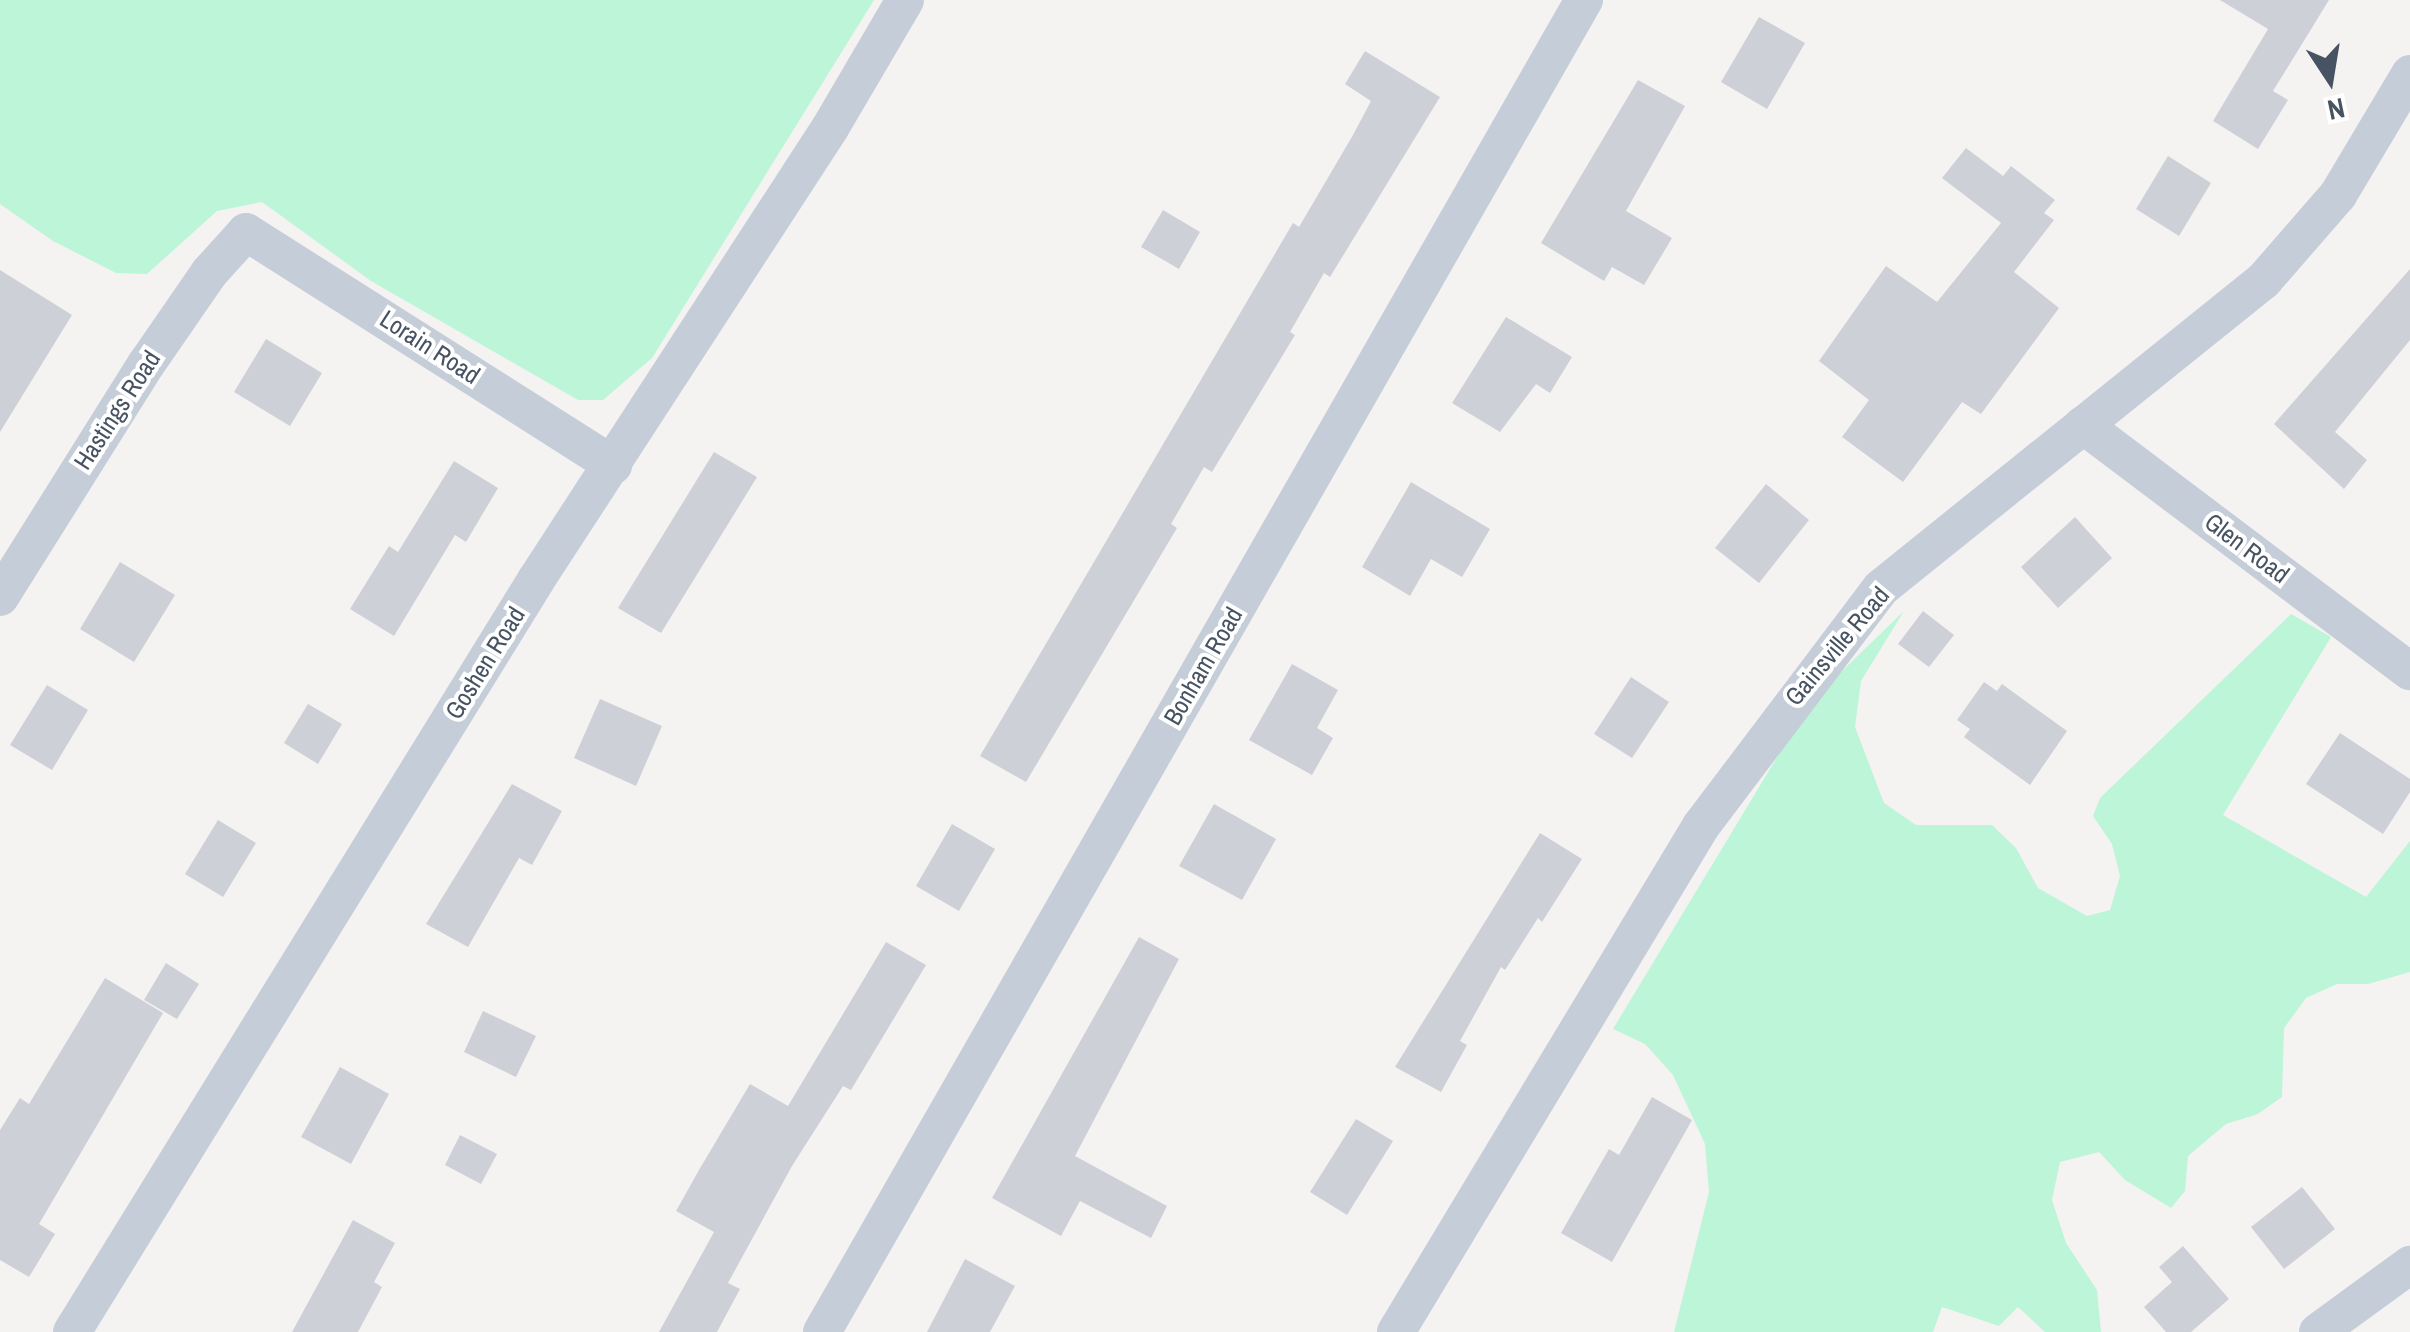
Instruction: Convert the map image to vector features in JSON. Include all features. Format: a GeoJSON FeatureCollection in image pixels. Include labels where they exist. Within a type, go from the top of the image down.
{"type":"FeatureCollection","features":[{"type":"Feature","properties":{"kind":"street","name":"Goshen Road"},"geometry":{"type":"LineString","coordinates":[[72,1332],[905,0]]}},
{"type":"Feature","properties":{"kind":"street","name":"Bonham Road"},"geometry":{"type":"LineString","coordinates":[[822,1332],[1584,0]]}},
{"type":"Feature","properties":{"kind":"street","name":"Gainsville Road"},"geometry":{"type":"LineString","coordinates":[[1396,1332],[1701,826],[1785,708],[1881,588],[2264,280],[2302,239],[2356,168],[2410,74]]}},
{"type":"Feature","properties":{"kind":"street","name":"Lorain Road"},"geometry":{"type":"LineString","coordinates":[[246,232],[613,465]]}},
{"type":"Feature","properties":{"kind":"street","name":"Hastings Road"},"geometry":{"type":"LineString","coordinates":[[0,597],[146,363],[209,272],[246,232]]}},
{"type":"Feature","properties":{"kind":"street","name":"Glen Road"},"geometry":{"type":"LineString","coordinates":[[2084,425],[2410,671]]}},
{"type":"Feature","properties":{"kind":"street"},"geometry":{"type":"LineString","coordinates":[[2318,1332],[2410,1265]]}},
{"type":"Feature","properties":{"kind":"green space"},"geometry":{"type":"Polygon","coordinates":[[[0,0],[874,0],[652,358],[603,400],[578,400],[371,281],[262,202],[217,211],[147,274],[116,273],[53,241],[0,204],[0,0]]]}},
{"type":"Feature","properties":{"kind":"green space"},"geometry":{"type":"Polygon","coordinates":[[[1904,611],[1861,681],[1855,727],[1884,803],[1916,825],[1992,825],[2016,848],[2038,888],[2087,916],[2110,910],[2120,876],[2112,844],[2093,816],[2100,798],[2291,614],[2331,637],[2223,815],[2366,897],[2410,841],[2410,972],[2368,984],[2337,984],[2306,998],[2284,1028],[2282,1097],[2258,1114],[2226,1124],[2188,1156],[2185,1191],[2171,1208],[2125,1180],[2099,1152],[2060,1162],[2052,1200],[2066,1243],[2097,1290],[2101,1332],[2045,1332],[2018,1307],[1999,1326],[1942,1307],[1933,1332],[1674,1332],[1709,1192],[1705,1144],[1673,1075],[1645,1044],[1613,1029],[1811,701],[1904,611]]]}},
{"type":"Feature","properties":{"kind":"building"},"geometry":{"type":"Polygon","coordinates":[[[2220,0],[2329,0],[2273,91],[2288,100],[2258,149],[2213,121],[2268,29],[2220,0]]]}},
{"type":"Feature","properties":{"kind":"building"},"geometry":{"type":"Polygon","coordinates":[[[1759,17],[1805,43],[1767,109],[1721,82],[1759,17]]]}},
{"type":"Feature","properties":{"kind":"building"},"geometry":{"type":"Polygon","coordinates":[[[1365,51],[1440,97],[1330,277],[1324,273],[1290,332],[1295,335],[1212,472],[1204,467],[1171,524],[1177,528],[1026,782],[980,756],[1293,223],[1299,227],[1353,135],[1371,101],[1345,84],[1365,51]]]}},
{"type":"Feature","properties":{"kind":"building"},"geometry":{"type":"Polygon","coordinates":[[[1638,80],[1685,106],[1626,211],[1672,238],[1644,285],[1612,267],[1604,281],[1541,243],[1638,80]]]}},
{"type":"Feature","properties":{"kind":"building"},"geometry":{"type":"Polygon","coordinates":[[[1966,148],[2003,176],[2011,166],[2055,200],[2044,213],[2054,220],[2014,272],[2059,308],[1981,414],[1962,402],[1903,482],[1842,437],[1869,400],[1819,361],[1886,266],[1937,302],[2001,223],[1942,178],[1966,148]]]}},
{"type":"Feature","properties":{"kind":"building"},"geometry":{"type":"Polygon","coordinates":[[[2168,156],[2211,183],[2179,236],[2136,209],[2168,156]]]}},
{"type":"Feature","properties":{"kind":"building"},"geometry":{"type":"Polygon","coordinates":[[[1163,210],[1200,232],[1179,269],[1141,247],[1163,210]]]}},
{"type":"Feature","properties":{"kind":"building"},"geometry":{"type":"Polygon","coordinates":[[[2410,269],[2410,340],[2335,432],[2367,460],[2344,489],[2274,424],[2410,269]]]}},
{"type":"Feature","properties":{"kind":"building"},"geometry":{"type":"Polygon","coordinates":[[[0,270],[72,315],[0,432],[0,270]]]}},
{"type":"Feature","properties":{"kind":"building"},"geometry":{"type":"Polygon","coordinates":[[[1506,317],[1572,357],[1550,393],[1536,384],[1500,432],[1452,403],[1506,317]]]}},
{"type":"Feature","properties":{"kind":"building"},"geometry":{"type":"Polygon","coordinates":[[[266,339],[322,373],[290,426],[234,392],[266,339]]]}},
{"type":"Feature","properties":{"kind":"building"},"geometry":{"type":"Polygon","coordinates":[[[714,452],[757,477],[661,633],[618,608],[714,452]]]}},
{"type":"Feature","properties":{"kind":"building"},"geometry":{"type":"Polygon","coordinates":[[[454,461],[498,488],[466,542],[455,535],[394,636],[350,609],[389,546],[398,552],[454,461]]]}},
{"type":"Feature","properties":{"kind":"building"},"geometry":{"type":"Polygon","coordinates":[[[1411,482],[1490,529],[1462,577],[1431,559],[1410,596],[1362,567],[1411,482]]]}},
{"type":"Feature","properties":{"kind":"building"},"geometry":{"type":"Polygon","coordinates":[[[1766,484],[1809,520],[1759,583],[1715,548],[1766,484]]]}},
{"type":"Feature","properties":{"kind":"building"},"geometry":{"type":"Polygon","coordinates":[[[2075,517],[2112,558],[2058,608],[2021,567],[2075,517]]]}},
{"type":"Feature","properties":{"kind":"building"},"geometry":{"type":"Polygon","coordinates":[[[120,562],[175,595],[134,662],[80,629],[120,562]]]}},
{"type":"Feature","properties":{"kind":"building"},"geometry":{"type":"Polygon","coordinates":[[[1923,611],[1954,635],[1929,667],[1898,644],[1923,611]]]}},
{"type":"Feature","properties":{"kind":"building"},"geometry":{"type":"Polygon","coordinates":[[[1292,664],[1338,690],[1317,728],[1333,738],[1312,775],[1249,740],[1292,664]]]}},
{"type":"Feature","properties":{"kind":"building"},"geometry":{"type":"Polygon","coordinates":[[[1631,677],[1669,702],[1632,758],[1594,734],[1631,677]]]}},
{"type":"Feature","properties":{"kind":"building"},"geometry":{"type":"Polygon","coordinates":[[[1984,682],[1997,691],[2002,684],[2067,731],[2030,785],[1964,737],[1970,729],[1957,720],[1984,682]]]}},
{"type":"Feature","properties":{"kind":"building"},"geometry":{"type":"Polygon","coordinates":[[[47,685],[88,710],[52,770],[10,745],[47,685]]]}},
{"type":"Feature","properties":{"kind":"building"},"geometry":{"type":"Polygon","coordinates":[[[600,699],[662,726],[636,786],[574,758],[600,699]]]}},
{"type":"Feature","properties":{"kind":"building"},"geometry":{"type":"Polygon","coordinates":[[[308,704],[342,724],[318,764],[284,743],[308,704]]]}},
{"type":"Feature","properties":{"kind":"building"},"geometry":{"type":"Polygon","coordinates":[[[2340,733],[2410,779],[2410,792],[2383,834],[2306,784],[2340,733]]]}},
{"type":"Feature","properties":{"kind":"building"},"geometry":{"type":"Polygon","coordinates":[[[512,784],[562,811],[532,865],[519,858],[468,947],[426,924],[512,784]]]}},
{"type":"Feature","properties":{"kind":"building"},"geometry":{"type":"Polygon","coordinates":[[[1214,804],[1276,839],[1242,900],[1179,866],[1214,804]]]}},
{"type":"Feature","properties":{"kind":"building"},"geometry":{"type":"Polygon","coordinates":[[[218,820],[256,843],[223,897],[185,874],[218,820]]]}},
{"type":"Feature","properties":{"kind":"building"},"geometry":{"type":"Polygon","coordinates":[[[952,824],[995,849],[959,911],[916,886],[952,824]]]}},
{"type":"Feature","properties":{"kind":"building"},"geometry":{"type":"Polygon","coordinates":[[[1540,833],[1582,859],[1542,922],[1538,918],[1505,970],[1501,967],[1460,1041],[1467,1045],[1441,1092],[1395,1067],[1540,833]]]}},
{"type":"Feature","properties":{"kind":"building"},"geometry":{"type":"Polygon","coordinates":[[[1139,937],[1179,959],[1075,1156],[1167,1206],[1151,1238],[1080,1201],[1061,1236],[992,1198],[1139,937]]]}},
{"type":"Feature","properties":{"kind":"building"},"geometry":{"type":"Polygon","coordinates":[[[886,942],[926,965],[851,1090],[843,1086],[792,1166],[728,1283],[740,1289],[717,1332],[659,1332],[714,1232],[676,1211],[699,1170],[750,1084],[788,1106],[886,942]]]}},
{"type":"Feature","properties":{"kind":"building"},"geometry":{"type":"Polygon","coordinates":[[[166,963],[199,984],[177,1019],[144,1000],[166,963]]]}},
{"type":"Feature","properties":{"kind":"building"},"geometry":{"type":"Polygon","coordinates":[[[105,978],[163,1013],[39,1224],[55,1234],[29,1277],[0,1260],[0,1130],[20,1098],[29,1104],[105,978]]]}},
{"type":"Feature","properties":{"kind":"building"},"geometry":{"type":"Polygon","coordinates":[[[483,1011],[536,1036],[516,1077],[464,1052],[483,1011]]]}},
{"type":"Feature","properties":{"kind":"building"},"geometry":{"type":"Polygon","coordinates":[[[340,1067],[389,1094],[351,1164],[301,1137],[340,1067]]]}},
{"type":"Feature","properties":{"kind":"building"},"geometry":{"type":"Polygon","coordinates":[[[1652,1097],[1692,1120],[1612,1262],[1561,1233],[1609,1149],[1619,1155],[1652,1097]]]}},
{"type":"Feature","properties":{"kind":"building"},"geometry":{"type":"Polygon","coordinates":[[[1356,1119],[1393,1141],[1347,1215],[1310,1192],[1356,1119]]]}},
{"type":"Feature","properties":{"kind":"building"},"geometry":{"type":"Polygon","coordinates":[[[460,1135],[497,1154],[481,1184],[445,1165],[460,1135]]]}},
{"type":"Feature","properties":{"kind":"building"},"geometry":{"type":"Polygon","coordinates":[[[2302,1187],[2335,1229],[2284,1269],[2251,1227],[2302,1187]]]}},
{"type":"Feature","properties":{"kind":"building"},"geometry":{"type":"Polygon","coordinates":[[[353,1220],[395,1243],[374,1282],[382,1287],[358,1332],[292,1332],[353,1220]]]}},
{"type":"Feature","properties":{"kind":"building"},"geometry":{"type":"Polygon","coordinates":[[[2183,1246],[2229,1299],[2191,1332],[2166,1332],[2144,1307],[2172,1282],[2159,1267],[2183,1246]]]}},
{"type":"Feature","properties":{"kind":"building"},"geometry":{"type":"Polygon","coordinates":[[[965,1259],[1015,1286],[990,1332],[927,1332],[965,1259]]]}}]}
